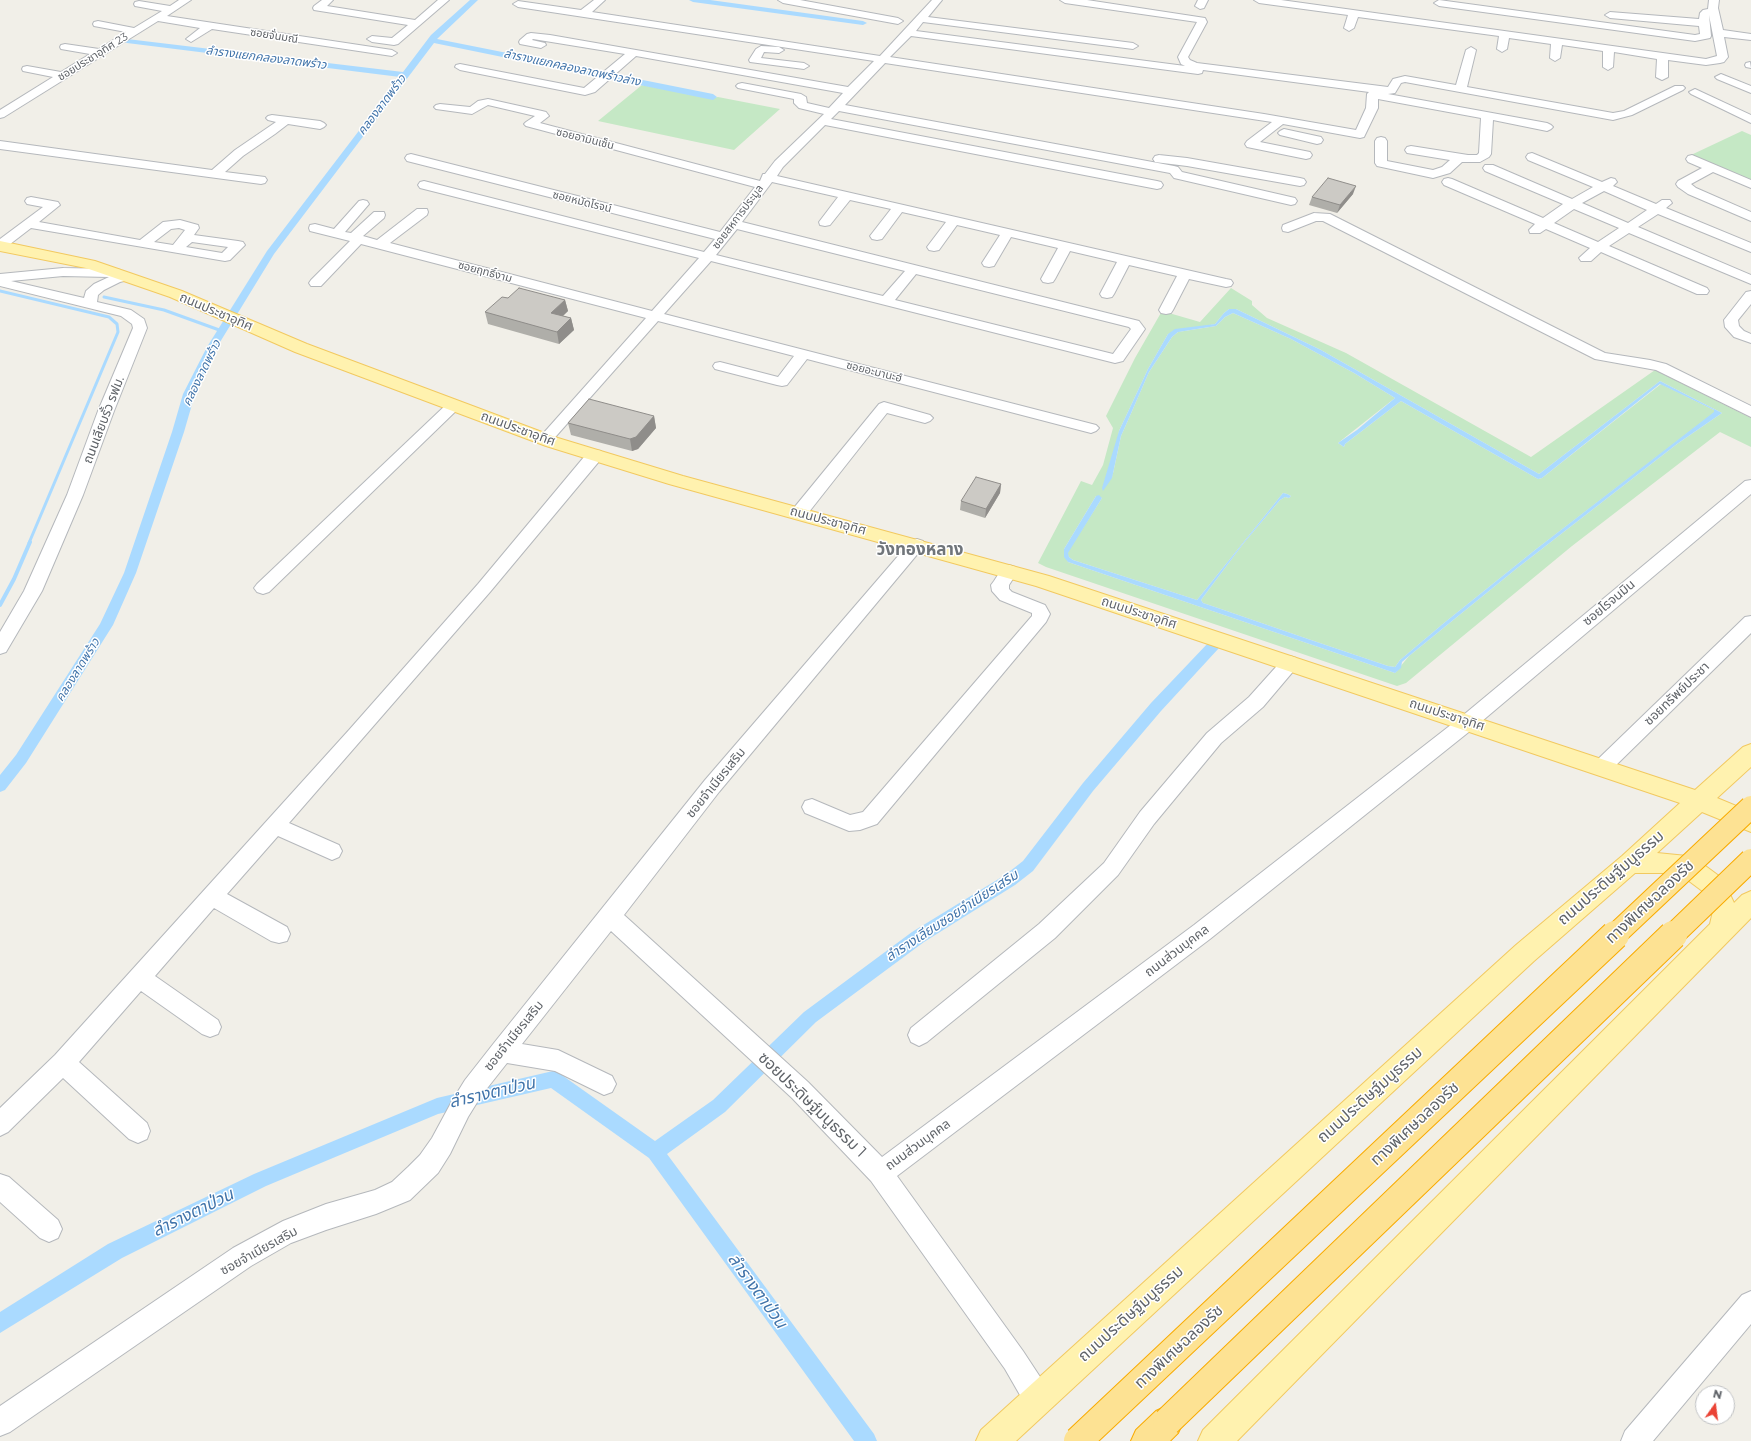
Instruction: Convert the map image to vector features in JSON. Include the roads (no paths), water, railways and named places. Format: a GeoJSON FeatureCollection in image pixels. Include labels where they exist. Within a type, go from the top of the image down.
{"type":"FeatureCollection","features":[{"type":"Feature","properties":{"kind":"highway","name":"ทางพิเศษฉลองรัช"},"geometry":{"type":"LineString","coordinates":[[1078,1441],[1751,807]]}},
{"type":"Feature","properties":{"kind":"highway"},"geometry":{"type":"LineString","coordinates":[[1147,1441],[1751,860]]}},
{"type":"Feature","properties":{"kind":"main road","name":"ถนนประชาอุทิศ"},"geometry":{"type":"LineString","coordinates":[[0,246],[90,264],[176,294],[286,342],[545,440],[1042,581],[1602,767],[1697,800],[1751,822]]}},
{"type":"Feature","properties":{"kind":"main road","name":"ถนนประดิษฐ์มนูธรรม"},"geometry":{"type":"LineString","coordinates":[[992,1441],[1525,953],[1630,863],[1697,800],[1751,753]]}},
{"type":"Feature","properties":{"kind":"main road"},"geometry":{"type":"LineString","coordinates":[[1630,863],[1665,863],[1687,866],[1714,886],[1725,912],[1722,929]]}},
{"type":"Feature","properties":{"kind":"main road"},"geometry":{"type":"LineString","coordinates":[[1214,1441],[1722,929],[1751,902]]}},
{"type":"Feature","properties":{"kind":"street","name":"ซอยประชาอุทิศ 23"},"geometry":{"type":"LineString","coordinates":[[0,115],[186,0]]}},
{"type":"Feature","properties":{"kind":"street"},"geometry":{"type":"LineString","coordinates":[[328,0],[318,8],[417,23]]}},
{"type":"Feature","properties":{"kind":"street"},"geometry":{"type":"LineString","coordinates":[[364,38],[394,42],[444,0]]}},
{"type":"Feature","properties":{"kind":"street"},"geometry":{"type":"LineString","coordinates":[[583,14],[600,0]]}},
{"type":"Feature","properties":{"kind":"street"},"geometry":{"type":"LineString","coordinates":[[783,0],[898,22]]}},
{"type":"Feature","properties":{"kind":"street","name":"ซอยสหการประมูล"},"geometry":{"type":"LineString","coordinates":[[545,440],[707,257],[734,224],[778,164],[922,19],[936,0]]}},
{"type":"Feature","properties":{"kind":"street"},"geometry":{"type":"LineString","coordinates":[[1065,0],[1201,20],[1202,22],[1183,57],[1185,62],[1195,66],[1390,94],[1547,127]]}},
{"type":"Feature","properties":{"kind":"street"},"geometry":{"type":"LineString","coordinates":[[1460,0],[1567,11]]}},
{"type":"Feature","properties":{"kind":"street"},"geometry":{"type":"LineString","coordinates":[[1257,2],[1275,1],[1304,10],[1354,13],[1402,20],[1453,30],[1505,33],[1706,62],[1720,60],[1723,57],[1714,4]]}},
{"type":"Feature","properties":{"kind":"street"},"geometry":{"type":"LineString","coordinates":[[139,4],[171,9]]}},
{"type":"Feature","properties":{"kind":"street"},"geometry":{"type":"LineString","coordinates":[[518,4],[1281,120],[1360,134],[1372,108],[1373,94]]}},
{"type":"Feature","properties":{"kind":"street"},"geometry":{"type":"LineString","coordinates":[[1439,4],[1664,35],[1702,37],[1706,36],[1704,15],[1714,4]]}},
{"type":"Feature","properties":{"kind":"street"},"geometry":{"type":"LineString","coordinates":[[1349,28],[1354,13]]}},
{"type":"Feature","properties":{"kind":"street"},"geometry":{"type":"LineString","coordinates":[[1597,14],[1704,23]]}},
{"type":"Feature","properties":{"kind":"street","name":"ซอยจั่นมณี"},"geometry":{"type":"LineString","coordinates":[[156,18],[392,53]]}},
{"type":"Feature","properties":{"kind":"street"},"geometry":{"type":"LineString","coordinates":[[922,19],[1133,46]]}},
{"type":"Feature","properties":{"kind":"street"},"geometry":{"type":"LineString","coordinates":[[1658,19],[1664,35]]}},
{"type":"Feature","properties":{"kind":"street"},"geometry":{"type":"LineString","coordinates":[[1400,34],[1402,20]]}},
{"type":"Feature","properties":{"kind":"street"},"geometry":{"type":"LineString","coordinates":[[98,24],[136,31]]}},
{"type":"Feature","properties":{"kind":"street"},"geometry":{"type":"LineString","coordinates":[[191,40],[210,26]]}},
{"type":"Feature","properties":{"kind":"street"},"geometry":{"type":"LineString","coordinates":[[908,33],[1373,94],[1390,94]]}},
{"type":"Feature","properties":{"kind":"street"},"geometry":{"type":"LineString","coordinates":[[1502,49],[1505,33]]}},
{"type":"Feature","properties":{"kind":"street"},"geometry":{"type":"LineString","coordinates":[[1718,33],[1751,37]]}},
{"type":"Feature","properties":{"kind":"street"},"geometry":{"type":"LineString","coordinates":[[1555,58],[1557,41]]}},
{"type":"Feature","properties":{"kind":"street"},"geometry":{"type":"LineString","coordinates":[[542,45],[633,53],[837,106],[1157,185]]}},
{"type":"Feature","properties":{"kind":"street"},"geometry":{"type":"LineString","coordinates":[[65,47],[101,53]]}},
{"type":"Feature","properties":{"kind":"street"},"geometry":{"type":"LineString","coordinates":[[801,47],[796,52],[762,48],[753,59],[804,66]]}},
{"type":"Feature","properties":{"kind":"street"},"geometry":{"type":"LineString","coordinates":[[1608,67],[1609,48]]}},
{"type":"Feature","properties":{"kind":"street"},"geometry":{"type":"LineString","coordinates":[[796,75],[818,50]]}},
{"type":"Feature","properties":{"kind":"street"},"geometry":{"type":"LineString","coordinates":[[1461,88],[1471,50]]}},
{"type":"Feature","properties":{"kind":"street"},"geometry":{"type":"LineString","coordinates":[[460,67],[583,92],[591,90],[633,53]]}},
{"type":"Feature","properties":{"kind":"street"},"geometry":{"type":"LineString","coordinates":[[1662,77],[1663,56]]}},
{"type":"Feature","properties":{"kind":"street"},"geometry":{"type":"LineString","coordinates":[[26,69],[63,76]]}},
{"type":"Feature","properties":{"kind":"street"},"geometry":{"type":"LineString","coordinates":[[1721,77],[1750,88]]}},
{"type":"Feature","properties":{"kind":"street"},"geometry":{"type":"LineString","coordinates":[[1390,94],[1397,81],[1405,79],[1613,116],[1628,113],[1679,88]]}},
{"type":"Feature","properties":{"kind":"street"},"geometry":{"type":"LineString","coordinates":[[742,86],[797,96],[800,98],[800,103],[803,106],[837,106],[885,112],[1176,166],[1186,162],[1300,182]]}},
{"type":"Feature","properties":{"kind":"street"},"geometry":{"type":"LineString","coordinates":[[1695,92],[1751,120]]}},
{"type":"Feature","properties":{"kind":"street"},"geometry":{"type":"LineString","coordinates":[[1505,118],[1514,99]]}},
{"type":"Feature","properties":{"kind":"street","name":"ซอยอามินเซ็น"},"geometry":{"type":"LineString","coordinates":[[440,107],[472,111],[482,103],[488,102],[542,114],[543,116],[530,124],[765,181]]}},
{"type":"Feature","properties":{"kind":"street"},"geometry":{"type":"LineString","coordinates":[[1411,150],[1476,159],[1485,154],[1487,115]]}},
{"type":"Feature","properties":{"kind":"street"},"geometry":{"type":"LineString","coordinates":[[271,118],[320,125]]}},
{"type":"Feature","properties":{"kind":"street"},"geometry":{"type":"LineString","coordinates":[[215,174],[239,153],[271,132],[285,120]]}},
{"type":"Feature","properties":{"kind":"street"},"geometry":{"type":"LineString","coordinates":[[1281,120],[1251,144],[1306,155]]}},
{"type":"Feature","properties":{"kind":"street"},"geometry":{"type":"LineString","coordinates":[[1269,130],[1317,140]]}},
{"type":"Feature","properties":{"kind":"street"},"geometry":{"type":"LineString","coordinates":[[1381,141],[1381,163],[1433,174],[1446,170],[1460,157]]}},
{"type":"Feature","properties":{"kind":"street"},"geometry":{"type":"LineString","coordinates":[[0,145],[262,180]]}},
{"type":"Feature","properties":{"kind":"street"},"geometry":{"type":"LineString","coordinates":[[1532,157],[1751,248]]}},
{"type":"Feature","properties":{"kind":"street","name":"ซอยหมัดโรจน์"},"geometry":{"type":"LineString","coordinates":[[411,158],[723,237]]}},
{"type":"Feature","properties":{"kind":"street"},"geometry":{"type":"LineString","coordinates":[[1480,208],[1566,158]]}},
{"type":"Feature","properties":{"kind":"street"},"geometry":{"type":"LineString","coordinates":[[1692,159],[1751,184]]}},
{"type":"Feature","properties":{"kind":"street"},"geometry":{"type":"LineString","coordinates":[[441,165],[424,182],[707,257],[1115,359],[1118,358],[1138,329],[1134,324],[734,224]]}},
{"type":"Feature","properties":{"kind":"street"},"geometry":{"type":"LineString","coordinates":[[1176,166],[1178,175],[1291,201]]}},
{"type":"Feature","properties":{"kind":"street"},"geometry":{"type":"LineString","coordinates":[[1489,168],[1687,252],[1702,291]]}},
{"type":"Feature","properties":{"kind":"street"},"geometry":{"type":"LineString","coordinates":[[1711,168],[1682,184],[1692,191],[1751,217]]}},
{"type":"Feature","properties":{"kind":"street"},"geometry":{"type":"LineString","coordinates":[[1276,198],[1286,179]]}},
{"type":"Feature","properties":{"kind":"street"},"geometry":{"type":"LineString","coordinates":[[1539,226],[1572,204],[1618,179]]}},
{"type":"Feature","properties":{"kind":"street"},"geometry":{"type":"LineString","coordinates":[[765,181],[846,196],[1226,283]]}},
{"type":"Feature","properties":{"kind":"street"},"geometry":{"type":"LineString","coordinates":[[1448,182],[1492,200],[1539,226],[1599,247],[1656,272],[1694,272],[1751,280]]}},
{"type":"Feature","properties":{"kind":"street"},"geometry":{"type":"LineString","coordinates":[[803,241],[821,224],[846,196]]}},
{"type":"Feature","properties":{"kind":"street"},"geometry":{"type":"LineString","coordinates":[[1586,258],[1599,247],[1670,200]]}},
{"type":"Feature","properties":{"kind":"street"},"geometry":{"type":"LineString","coordinates":[[0,246],[54,205],[31,201]]}},
{"type":"Feature","properties":{"kind":"street"},"geometry":{"type":"LineString","coordinates":[[336,234],[363,204]]}},
{"type":"Feature","properties":{"kind":"street"},"geometry":{"type":"LineString","coordinates":[[878,236],[899,208]]}},
{"type":"Feature","properties":{"kind":"street"},"geometry":{"type":"LineString","coordinates":[[379,245],[422,212]]}},
{"type":"Feature","properties":{"kind":"street"},"geometry":{"type":"LineString","coordinates":[[316,283],[379,215]]}},
{"type":"Feature","properties":{"kind":"street"},"geometry":{"type":"LineString","coordinates":[[1288,228],[1314,216],[1325,217],[1600,356],[1614,360],[1650,364],[1661,367],[1751,412]]}},
{"type":"Feature","properties":{"kind":"street"},"geometry":{"type":"LineString","coordinates":[[934,247],[954,220]]}},
{"type":"Feature","properties":{"kind":"street"},"geometry":{"type":"LineString","coordinates":[[28,224],[143,244],[174,249],[193,228],[180,224],[168,225],[143,244]]}},
{"type":"Feature","properties":{"kind":"street"},"geometry":{"type":"LineString","coordinates":[[1735,241],[1751,226]]}},
{"type":"Feature","properties":{"kind":"street","name":"ซอยฤทธิ์งาม"},"geometry":{"type":"LineString","coordinates":[[314,228],[656,316]]}},
{"type":"Feature","properties":{"kind":"street"},"geometry":{"type":"LineString","coordinates":[[1687,252],[1714,232]]}},
{"type":"Feature","properties":{"kind":"street"},"geometry":{"type":"LineString","coordinates":[[989,263],[1007,233]]}},
{"type":"Feature","properties":{"kind":"street"},"geometry":{"type":"LineString","coordinates":[[1048,279],[1066,246]]}},
{"type":"Feature","properties":{"kind":"street"},"geometry":{"type":"LineString","coordinates":[[1107,294],[1125,260]]}},
{"type":"Feature","properties":{"kind":"street"},"geometry":{"type":"LineString","coordinates":[[886,302],[913,269]]}},
{"type":"Feature","properties":{"kind":"street"},"geometry":{"type":"LineString","coordinates":[[0,277],[63,272],[121,275]]}},
{"type":"Feature","properties":{"kind":"street"},"geometry":{"type":"LineString","coordinates":[[1645,280],[1656,272]]}},
{"type":"Feature","properties":{"kind":"street"},"geometry":{"type":"LineString","coordinates":[[1166,310],[1185,274]]}},
{"type":"Feature","properties":{"kind":"street"},"geometry":{"type":"LineString","coordinates":[[90,303],[90,294],[99,287],[121,275]]}},
{"type":"Feature","properties":{"kind":"street","name":"ถนนเลียบรั้ว รฟม."},"geometry":{"type":"LineString","coordinates":[[0,282],[126,313],[139,322],[140,328],[106,411],[75,495],[33,592],[0,647]]}},
{"type":"Feature","properties":{"kind":"street"},"geometry":{"type":"LineString","coordinates":[[1751,295],[1731,320],[1732,327],[1739,334],[1751,339]]}},
{"type":"Feature","properties":{"kind":"street"},"geometry":{"type":"LineString","coordinates":[[1737,312],[1751,318]]}},
{"type":"Feature","properties":{"kind":"street","name":"ซอยอะมานะฮ์"},"geometry":{"type":"LineString","coordinates":[[656,316],[1091,428]]}},
{"type":"Feature","properties":{"kind":"street"},"geometry":{"type":"LineString","coordinates":[[720,366],[782,382],[803,354]]}},
{"type":"Feature","properties":{"kind":"street"},"geometry":{"type":"LineString","coordinates":[[263,588],[454,406]]}},
{"type":"Feature","properties":{"kind":"street"},"geometry":{"type":"LineString","coordinates":[[799,513],[884,406],[925,418]]}},
{"type":"Feature","properties":{"kind":"street"},"geometry":{"type":"LineString","coordinates":[[0,1124],[63,1063],[275,826],[484,588],[595,455]]}},
{"type":"Feature","properties":{"kind":"street","name":"ซอยโรจนมิน"},"geometry":{"type":"LineString","coordinates":[[1468,722],[1751,486]]}},
{"type":"Feature","properties":{"kind":"street","name":"ซอยจำเนียรเสริม"},"geometry":{"type":"LineString","coordinates":[[7,1417],[242,1257],[283,1234],[326,1217],[376,1202],[401,1191],[429,1164],[441,1146],[466,1098],[712,786],[917,545]]}},
{"type":"Feature","properties":{"kind":"street"},"geometry":{"type":"LineString","coordinates":[[812,807],[849,823],[860,822],[870,818],[1040,618],[1041,614],[1039,609],[1006,596],[1001,590],[1000,585],[1009,571]]}},
{"type":"Feature","properties":{"kind":"street","name":"ซอยทรัพย์ประชา"},"geometry":{"type":"LineString","coordinates":[[1602,767],[1751,622]]}},
{"type":"Feature","properties":{"kind":"street"},"geometry":{"type":"LineString","coordinates":[[919,1035],[1047,931],[1111,869],[1147,818],[1214,738],[1256,702],[1290,663]]}},
{"type":"Feature","properties":{"kind":"street","name":"ถนนส่วนบุคคล"},"geometry":{"type":"LineString","coordinates":[[880,1172],[894,1164],[1202,932],[1468,722]]}},
{"type":"Feature","properties":{"kind":"street"},"geometry":{"type":"LineString","coordinates":[[275,826],[332,851]]}},
{"type":"Feature","properties":{"kind":"street"},"geometry":{"type":"LineString","coordinates":[[211,896],[279,934]]}},
{"type":"Feature","properties":{"kind":"street","name":"ซอยประดิษฐ์มนูธรรม 1"},"geometry":{"type":"LineString","coordinates":[[610,916],[800,1090],[880,1172],[1014,1360],[1038,1399]]}},
{"type":"Feature","properties":{"kind":"street"},"geometry":{"type":"LineString","coordinates":[[140,977],[210,1026]]}},
{"type":"Feature","properties":{"kind":"street"},"geometry":{"type":"LineString","coordinates":[[502,1051],[558,1061],[604,1084]]}},
{"type":"Feature","properties":{"kind":"street"},"geometry":{"type":"LineString","coordinates":[[63,1063],[138,1131]]}},
{"type":"Feature","properties":{"kind":"street"},"geometry":{"type":"LineString","coordinates":[[0,1186],[49,1229]]}},
{"type":"Feature","properties":{"kind":"street"},"geometry":{"type":"LineString","coordinates":[[1635,1441],[1751,1304]]}},
{"type":"Feature","properties":{"kind":"water"},"geometry":{"type":"Polygon","coordinates":[[[1229,309],[1236,309],[1321,350],[1539,474],[1660,381],[1722,413],[1677,444],[1516,569],[1402,662],[1401,668],[1395,673],[1068,562],[1064,557],[1064,549],[1096,496],[1099,495],[1102,498],[1068,553],[1069,557],[1073,560],[1197,600],[1283,493],[1287,494],[1291,496],[1280,500],[1243,544],[1201,600],[1203,603],[1388,666],[1395,667],[1400,660],[1444,623],[1535,550],[1714,412],[1714,410],[1660,384],[1542,478],[1538,479],[1401,401],[1345,444],[1344,447],[1338,443],[1357,430],[1395,398],[1354,373],[1291,339],[1233,313],[1225,317],[1216,326],[1178,332],[1172,337],[1149,372],[1121,436],[1112,478],[1103,491],[1102,488],[1119,431],[1148,369],[1168,334],[1175,329],[1215,324],[1229,309]]]}},
{"type":"Feature","properties":{"kind":"waterway","name":"คลองลาดพร้าว"},"geometry":{"type":"LineString","coordinates":[[0,786],[21,759],[106,625],[130,573],[178,432],[189,394],[212,347],[270,253],[434,37],[474,0]]}},
{"type":"Feature","properties":{"kind":"waterway"},"geometry":{"type":"LineString","coordinates":[[693,0],[863,23]]}},
{"type":"Feature","properties":{"kind":"waterway","name":"ลำรางแยกคลองลาดพร้าวล่าง"},"geometry":{"type":"LineString","coordinates":[[432,40],[713,97]]}},
{"type":"Feature","properties":{"kind":"waterway","name":"ลำรางแยกคลองลาดพร้าว"},"geometry":{"type":"LineString","coordinates":[[127,41],[405,75]]}},
{"type":"Feature","properties":{"kind":"waterway"},"geometry":{"type":"LineString","coordinates":[[0,291],[109,317],[117,324],[118,332],[29,543]]}},
{"type":"Feature","properties":{"kind":"waterway"},"geometry":{"type":"LineString","coordinates":[[104,297],[164,310],[222,331]]}},
{"type":"Feature","properties":{"kind":"waterway"},"geometry":{"type":"LineString","coordinates":[[0,605],[14,579],[30,542]]}},
{"type":"Feature","properties":{"kind":"waterway","name":"ลำรางเลียบซอยจำเนียรเสริม"},"geometry":{"type":"LineString","coordinates":[[655,1152],[719,1106],[810,1017],[918,937],[1010,880],[1028,866],[1088,787],[1156,707],[1214,645]]}},
{"type":"Feature","properties":{"kind":"waterway","name":"ลำรางตาป่วน"},"geometry":{"type":"LineString","coordinates":[[0,1323],[115,1251],[260,1180],[437,1106],[553,1079],[655,1152]]}},
{"type":"Feature","properties":{"kind":"waterway","name":"ลำรางตาป่วน"},"geometry":{"type":"LineString","coordinates":[[655,1152],[867,1441]]}},
{"type":"Feature","properties":{"kind":"district","name":"วังทองหลาง"},"geometry":{"type":"Point","coordinates":[920,550]}}]}
